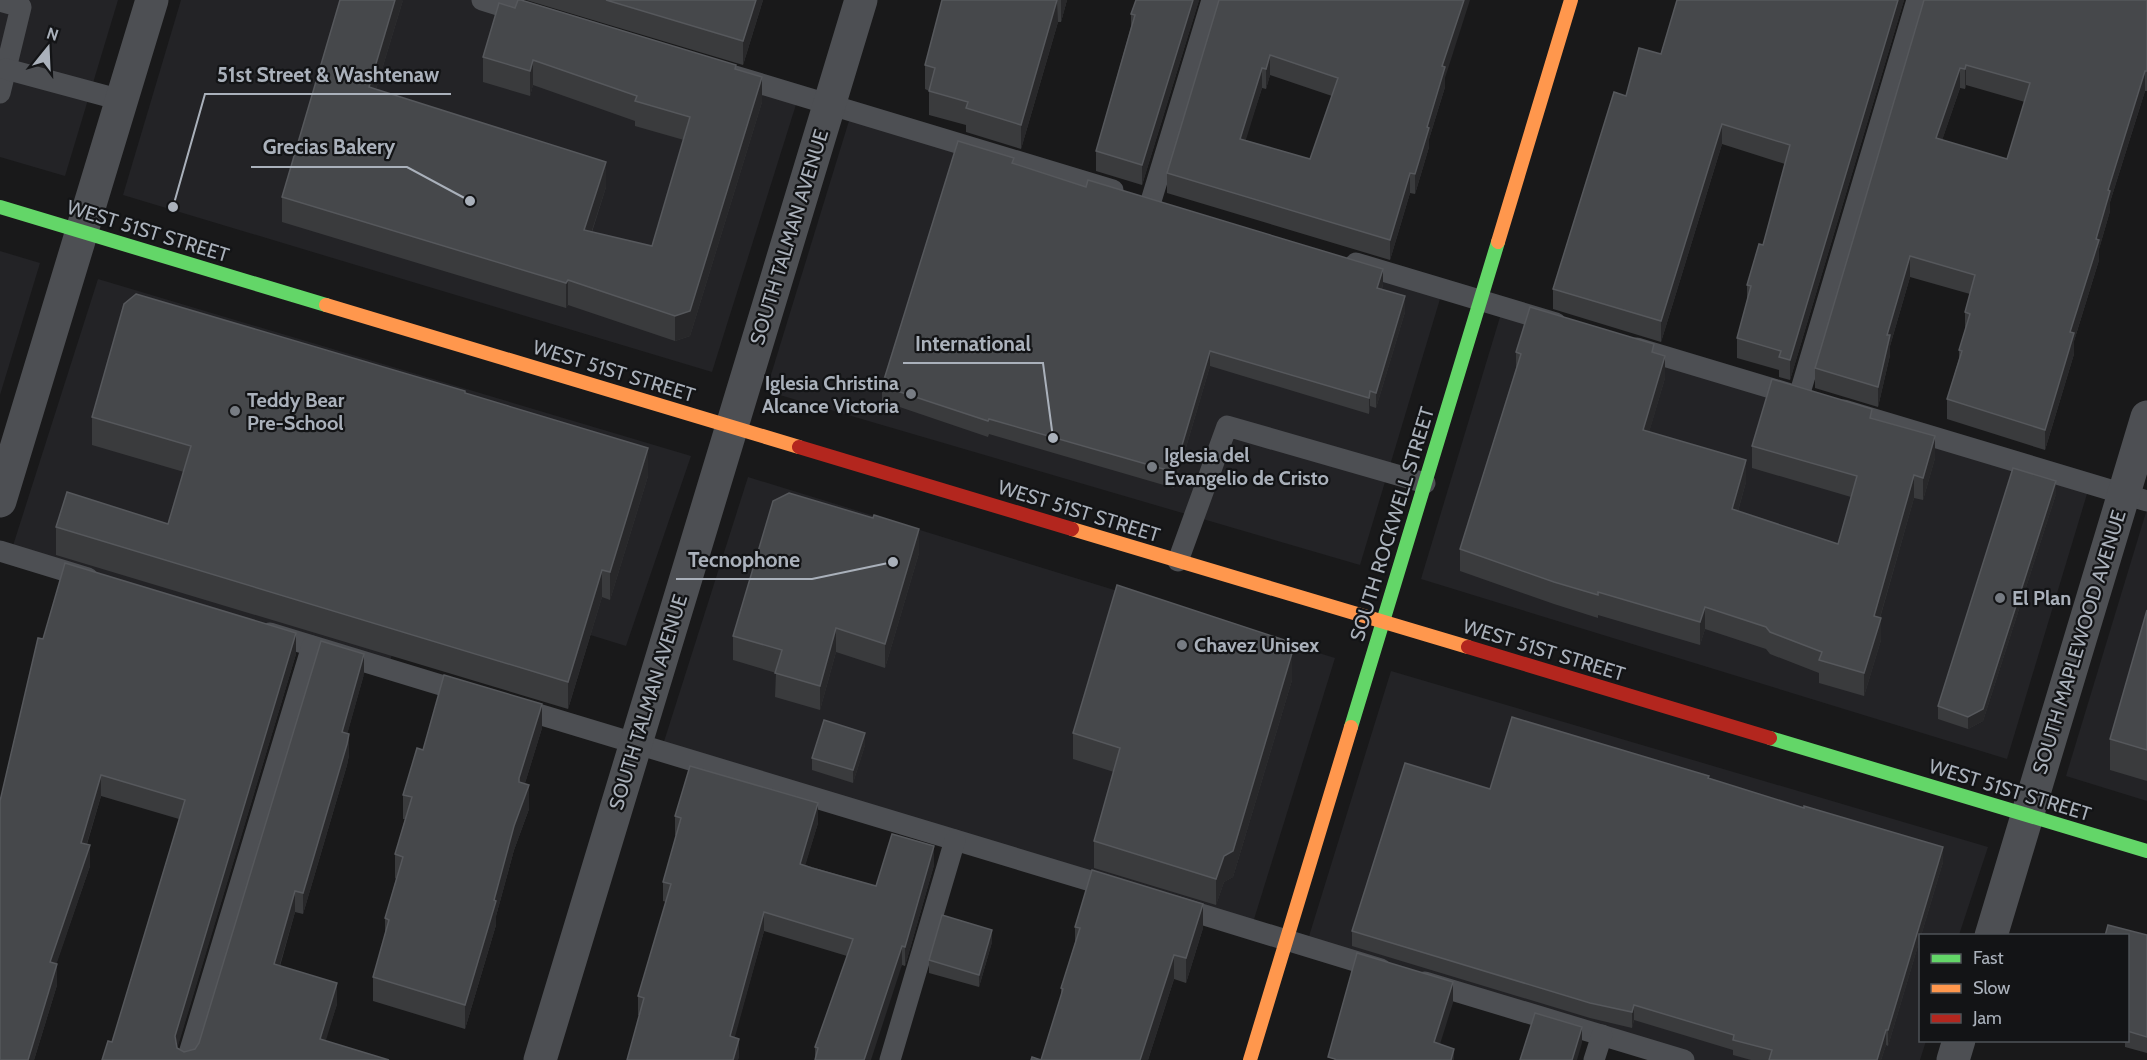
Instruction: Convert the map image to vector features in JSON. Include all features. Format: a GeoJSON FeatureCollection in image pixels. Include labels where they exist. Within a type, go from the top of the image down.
{"type":"FeatureCollection","features":[{"type":"Feature","properties":{"kind":"street"},"geometry":{"type":"LineString","coordinates":[[0,501],[152,0]]}},
{"type":"Feature","properties":{"kind":"street","name":"SOUTH TALMAN AVENUE"},"geometry":{"type":"LineString","coordinates":[[540,1060],[861,0]]}},
{"type":"Feature","properties":{"kind":"street","name":"SOUTH ROCKWELL STREET"},"geometry":{"type":"LineString","coordinates":[[1250,1060],[1571,0]]}},
{"type":"Feature","properties":{"kind":"street","name":"WEST 51ST STREET"},"geometry":{"type":"LineString","coordinates":[[0,207],[2147,851]]}},
{"type":"Feature","properties":{"kind":"street","name":"SOUTH MAPLEWOOD AVENUE"},"geometry":{"type":"LineString","coordinates":[[1992,934],[2027,816],[2135,497],[2147,417]]}},
{"type":"Feature","properties":{"kind":"street"},"geometry":{"type":"LineString","coordinates":[[1953,1060],[1959,1042]]}},
{"type":"Feature","properties":{"kind":"lane"},"geometry":{"type":"LineString","coordinates":[[482,0],[507,4],[540,18]]}},
{"type":"Feature","properties":{"kind":"lane"},"geometry":{"type":"LineString","coordinates":[[1151,201],[1212,0]]}},
{"type":"Feature","properties":{"kind":"lane"},"geometry":{"type":"LineString","coordinates":[[1799,396],[1917,0]]}},
{"type":"Feature","properties":{"kind":"lane"},"geometry":{"type":"LineString","coordinates":[[0,1],[21,7],[0,93]]}},
{"type":"Feature","properties":{"kind":"lane"},"geometry":{"type":"LineString","coordinates":[[6,69],[121,100]]}},
{"type":"Feature","properties":{"kind":"lane"},"geometry":{"type":"LineString","coordinates":[[712,69],[1174,208]]}},
{"type":"Feature","properties":{"kind":"lane"},"geometry":{"type":"LineString","coordinates":[[1341,258],[1574,329]]}},
{"type":"Feature","properties":{"kind":"lane"},"geometry":{"type":"LineString","coordinates":[[1619,342],[2135,497]]}},
{"type":"Feature","properties":{"kind":"lane"},"geometry":{"type":"LineString","coordinates":[[1178,561],[1227,426],[1425,483]]}},
{"type":"Feature","properties":{"kind":"lane"},"geometry":{"type":"LineString","coordinates":[[0,551],[108,584]]}},
{"type":"Feature","properties":{"kind":"lane"},"geometry":{"type":"LineString","coordinates":[[255,628],[1136,894]]}},
{"type":"Feature","properties":{"kind":"lane"},"geometry":{"type":"LineString","coordinates":[[187,1060],[312,646]]}},
{"type":"Feature","properties":{"kind":"lane"},"geometry":{"type":"LineString","coordinates":[[890,1060],[955,840]]}},
{"type":"Feature","properties":{"kind":"lane"},"geometry":{"type":"LineString","coordinates":[[1158,901],[1684,1060]]}},
{"type":"Feature","properties":{"kind":"lane"},"geometry":{"type":"LineString","coordinates":[[1594,1060],[1602,1035]]}},
{"type":"Feature","properties":{"kind":"shaded area"},"geometry":{"type":"Polygon","coordinates":[[[0,0],[118,0],[65,176],[0,157],[0,0]]]}},
{"type":"Feature","properties":{"kind":"shaded area"},"geometry":{"type":"Polygon","coordinates":[[[181,0],[482,0],[799,95],[712,372],[123,195],[181,0]]]}},
{"type":"Feature","properties":{"kind":"shaded area"},"geometry":{"type":"Polygon","coordinates":[[[852,111],[1443,289],[1360,565],[766,391],[852,111]]]}},
{"type":"Feature","properties":{"kind":"shaded area"},"geometry":{"type":"Polygon","coordinates":[[[0,251],[40,263],[0,395],[0,251]]]}},
{"type":"Feature","properties":{"kind":"shaded area"},"geometry":{"type":"Polygon","coordinates":[[[98,279],[691,456],[626,646],[412,580],[388,669],[10,555],[98,279]]]}},
{"type":"Feature","properties":{"kind":"shaded area"},"geometry":{"type":"Polygon","coordinates":[[[1503,307],[2090,484],[2007,759],[1421,579],[1503,307]]]}},
{"type":"Feature","properties":{"kind":"shaded area"},"geometry":{"type":"Polygon","coordinates":[[[748,477],[1335,658],[1251,929],[661,751],[748,477]]]}},
{"type":"Feature","properties":{"kind":"shaded area"},"geometry":{"type":"Polygon","coordinates":[[[2147,509],[2147,801],[2066,776],[2147,509]]]}},
{"type":"Feature","properties":{"kind":"shaded area"},"geometry":{"type":"Polygon","coordinates":[[[1391,671],[1988,847],[1959,934],[1919,934],[1919,1042],[1926,1042],[1920,1060],[1684,1060],[1306,946],[1391,671]]]}},
{"type":"Feature","properties":{"kind":"building"},"geometry":{"type":"Polygon","coordinates":[[[340,0],[395,0],[369,87],[606,162],[584,230],[652,246],[690,117],[635,101],[637,96],[533,60],[530,71],[483,57],[499,3],[515,8],[518,0],[521,0],[736,65],[735,69],[762,77],[690,311],[675,316],[568,280],[566,283],[282,197],[340,0]]]}},
{"type":"Feature","properties":{"kind":"building"},"geometry":{"type":"Polygon","coordinates":[[[606,0],[756,0],[743,41],[606,0]]]}},
{"type":"Feature","properties":{"kind":"building"},"geometry":{"type":"Polygon","coordinates":[[[942,0],[1057,0],[1021,125],[966,108],[968,102],[929,91],[935,68],[925,65],[942,0]]]}},
{"type":"Feature","properties":{"kind":"building"},"geometry":{"type":"Polygon","coordinates":[[[1136,0],[1193,0],[1142,165],[1096,151],[1135,15],[1131,14],[1136,0]]]}},
{"type":"Feature","properties":{"kind":"building"},"geometry":{"type":"Polygon","coordinates":[[[1219,0],[1464,0],[1442,66],[1445,67],[1415,174],[1410,173],[1390,240],[1167,173],[1219,0]],[[1270,55],[1266,69],[1262,68],[1240,139],[1310,159],[1338,78],[1270,55]]]}},
{"type":"Feature","properties":{"kind":"building"},"geometry":{"type":"Polygon","coordinates":[[[1677,0],[1898,0],[1790,360],[1779,357],[1781,351],[1737,338],[1751,286],[1747,285],[1759,244],[1763,245],[1790,145],[1722,124],[1661,321],[1553,289],[1614,92],[1626,96],[1639,48],[1661,54],[1677,0]]]}},
{"type":"Feature","properties":{"kind":"building"},"geometry":{"type":"Polygon","coordinates":[[[1924,0],[2147,0],[2147,71],[2145,71],[2108,190],[2110,191],[2096,239],[2099,240],[2070,332],[2074,333],[2045,430],[1947,399],[1962,351],[1959,350],[1970,314],[1965,312],[1975,275],[1910,256],[1887,335],[1890,335],[1878,387],[1815,368],[1924,0]],[[1966,65],[1965,69],[1960,68],[1936,138],[2007,159],[2030,83],[1966,65]]]}},
{"type":"Feature","properties":{"kind":"building"},"geometry":{"type":"Polygon","coordinates":[[[958,141],[1014,158],[1012,163],[1086,187],[1088,180],[1383,269],[1377,288],[1405,296],[1376,393],[1370,391],[1369,398],[1210,351],[1174,472],[989,419],[988,421],[882,386],[958,141]]]}},
{"type":"Feature","properties":{"kind":"building"},"geometry":{"type":"Polygon","coordinates":[[[136,294],[465,391],[465,393],[648,448],[610,572],[602,570],[568,682],[56,527],[67,492],[168,524],[191,446],[92,417],[124,304],[136,294]]]}},
{"type":"Feature","properties":{"kind":"building"},"geometry":{"type":"Polygon","coordinates":[[[1530,307],[1654,344],[1652,352],[1665,356],[1643,430],[1746,460],[1732,509],[1838,544],[1857,476],[1752,446],[1772,379],[1872,409],[1870,418],[1935,436],[1923,478],[1914,475],[1874,616],[1881,618],[1864,673],[1819,660],[1822,652],[1770,632],[1766,627],[1705,607],[1700,622],[1598,592],[1598,595],[1554,582],[1460,549],[1521,354],[1516,352],[1530,307]]]}},
{"type":"Feature","properties":{"kind":"building"},"geometry":{"type":"Polygon","coordinates":[[[2013,468],[2056,481],[1983,709],[1968,717],[1938,706],[2013,468]]]}},
{"type":"Feature","properties":{"kind":"building"},"geometry":{"type":"Polygon","coordinates":[[[789,493],[919,529],[885,644],[836,628],[820,686],[775,673],[782,650],[733,636],[773,501],[789,493]]]}},
{"type":"Feature","properties":{"kind":"building"},"geometry":{"type":"Polygon","coordinates":[[[65,563],[296,633],[175,1036],[177,1048],[184,1052],[195,1049],[199,1043],[321,641],[364,654],[342,732],[349,734],[347,744],[303,893],[295,891],[274,964],[337,983],[320,1039],[389,1060],[102,1060],[108,1041],[112,1042],[185,800],[101,775],[81,843],[90,845],[50,962],[57,964],[28,1060],[0,1060],[0,801],[38,638],[43,639],[65,563]]]}},
{"type":"Feature","properties":{"kind":"building"},"geometry":{"type":"Polygon","coordinates":[[[1117,585],[1284,640],[1292,653],[1233,851],[1224,856],[1216,879],[1094,841],[1120,748],[1073,733],[1117,585]]]}},
{"type":"Feature","properties":{"kind":"building"},"geometry":{"type":"Polygon","coordinates":[[[2147,610],[2147,750],[2110,739],[2147,610]]]}},
{"type":"Feature","properties":{"kind":"building"},"geometry":{"type":"Polygon","coordinates":[[[444,675],[542,704],[519,778],[519,782],[529,785],[514,826],[494,900],[496,901],[465,1005],[373,977],[389,920],[385,918],[403,857],[395,854],[412,797],[403,795],[417,748],[423,750],[444,675]]]}},
{"type":"Feature","properties":{"kind":"building"},"geometry":{"type":"Polygon","coordinates":[[[1512,717],[1709,776],[1708,778],[1804,808],[1804,806],[1943,847],[1877,1060],[1769,1060],[1772,1050],[1733,1040],[1734,1035],[1634,1005],[1632,1012],[1590,1003],[1352,931],[1405,763],[1490,789],[1512,717]]]}},
{"type":"Feature","properties":{"kind":"building"},"geometry":{"type":"Polygon","coordinates":[[[824,720],[865,733],[853,770],[812,758],[824,720]]]}},
{"type":"Feature","properties":{"kind":"building"},"geometry":{"type":"Polygon","coordinates":[[[690,766],[818,803],[800,864],[812,868],[876,886],[892,834],[934,846],[905,947],[902,946],[864,1060],[815,1060],[818,1048],[815,1047],[853,939],[764,912],[730,1036],[739,1039],[733,1060],[627,1060],[644,998],[638,996],[671,884],[663,882],[681,818],[675,816],[690,766]]]}},
{"type":"Feature","properties":{"kind":"building"},"geometry":{"type":"Polygon","coordinates":[[[1092,870],[1203,904],[1186,958],[1174,955],[1140,1060],[1041,1060],[1080,928],[1075,927],[1092,870]]]}},
{"type":"Feature","properties":{"kind":"building"},"geometry":{"type":"Polygon","coordinates":[[[942,915],[992,930],[979,975],[929,960],[942,915]]]}},
{"type":"Feature","properties":{"kind":"building"},"geometry":{"type":"Polygon","coordinates":[[[2108,925],[2147,935],[2147,1037],[2129,1032],[2129,934],[2106,934],[2108,925]]]}},
{"type":"Feature","properties":{"kind":"building"},"geometry":{"type":"Polygon","coordinates":[[[1357,953],[1453,982],[1434,1042],[1454,1049],[1451,1060],[1335,1060],[1328,1057],[1357,953]]]}},
{"type":"Feature","properties":{"kind":"building"},"geometry":{"type":"Polygon","coordinates":[[[1535,1013],[1582,1027],[1572,1060],[1520,1060],[1535,1013]]]}},
{"type":"Feature","properties":{"kind":"traffic: fast"},"geometry":{"type":"LineString","coordinates":[[0,207],[326,305]]}},
{"type":"Feature","properties":{"kind":"traffic: fast"},"geometry":{"type":"LineString","coordinates":[[1351,727],[1498,242]]}},
{"type":"Feature","properties":{"kind":"traffic: fast"},"geometry":{"type":"LineString","coordinates":[[1770,738],[2147,851]]}},
{"type":"Feature","properties":{"kind":"traffic: slow"},"geometry":{"type":"LineString","coordinates":[[1498,242],[1571,0]]}},
{"type":"Feature","properties":{"kind":"traffic: slow"},"geometry":{"type":"LineString","coordinates":[[326,305],[799,447]]}},
{"type":"Feature","properties":{"kind":"traffic: slow"},"geometry":{"type":"LineString","coordinates":[[1072,529],[1468,647]]}},
{"type":"Feature","properties":{"kind":"traffic: slow"},"geometry":{"type":"LineString","coordinates":[[1250,1060],[1351,727]]}},
{"type":"Feature","properties":{"kind":"traffic: jam"},"geometry":{"type":"LineString","coordinates":[[799,447],[1072,529]]}},
{"type":"Feature","properties":{"kind":"traffic: jam"},"geometry":{"type":"LineString","coordinates":[[1468,647],[1770,738]]}},
{"type":"Feature","properties":{"kind":"place","name":"Grecias Bakery"},"geometry":{"type":"Point","coordinates":[470,201]}},
{"type":"Feature","properties":{"kind":"place","name":"51st Street & Washtenaw"},"geometry":{"type":"Point","coordinates":[173,207]}},
{"type":"Feature","properties":{"kind":"place","name":"Iglesia Christina Alcance Victoria"},"geometry":{"type":"Point","coordinates":[911,394]}},
{"type":"Feature","properties":{"kind":"place","name":"Teddy Bear Pre-School"},"geometry":{"type":"Point","coordinates":[235,411]}},
{"type":"Feature","properties":{"kind":"place","name":"International"},"geometry":{"type":"Point","coordinates":[1053,438]}},
{"type":"Feature","properties":{"kind":"place","name":"Iglesia del Evangelio de Cristo"},"geometry":{"type":"Point","coordinates":[1152,467]}},
{"type":"Feature","properties":{"kind":"place","name":"Tecnophone"},"geometry":{"type":"Point","coordinates":[893,562]}},
{"type":"Feature","properties":{"kind":"place","name":"El Plan"},"geometry":{"type":"Point","coordinates":[2000,598]}},
{"type":"Feature","properties":{"kind":"place","name":"Chavez Unisex"},"geometry":{"type":"Point","coordinates":[1182,645]}}]}
